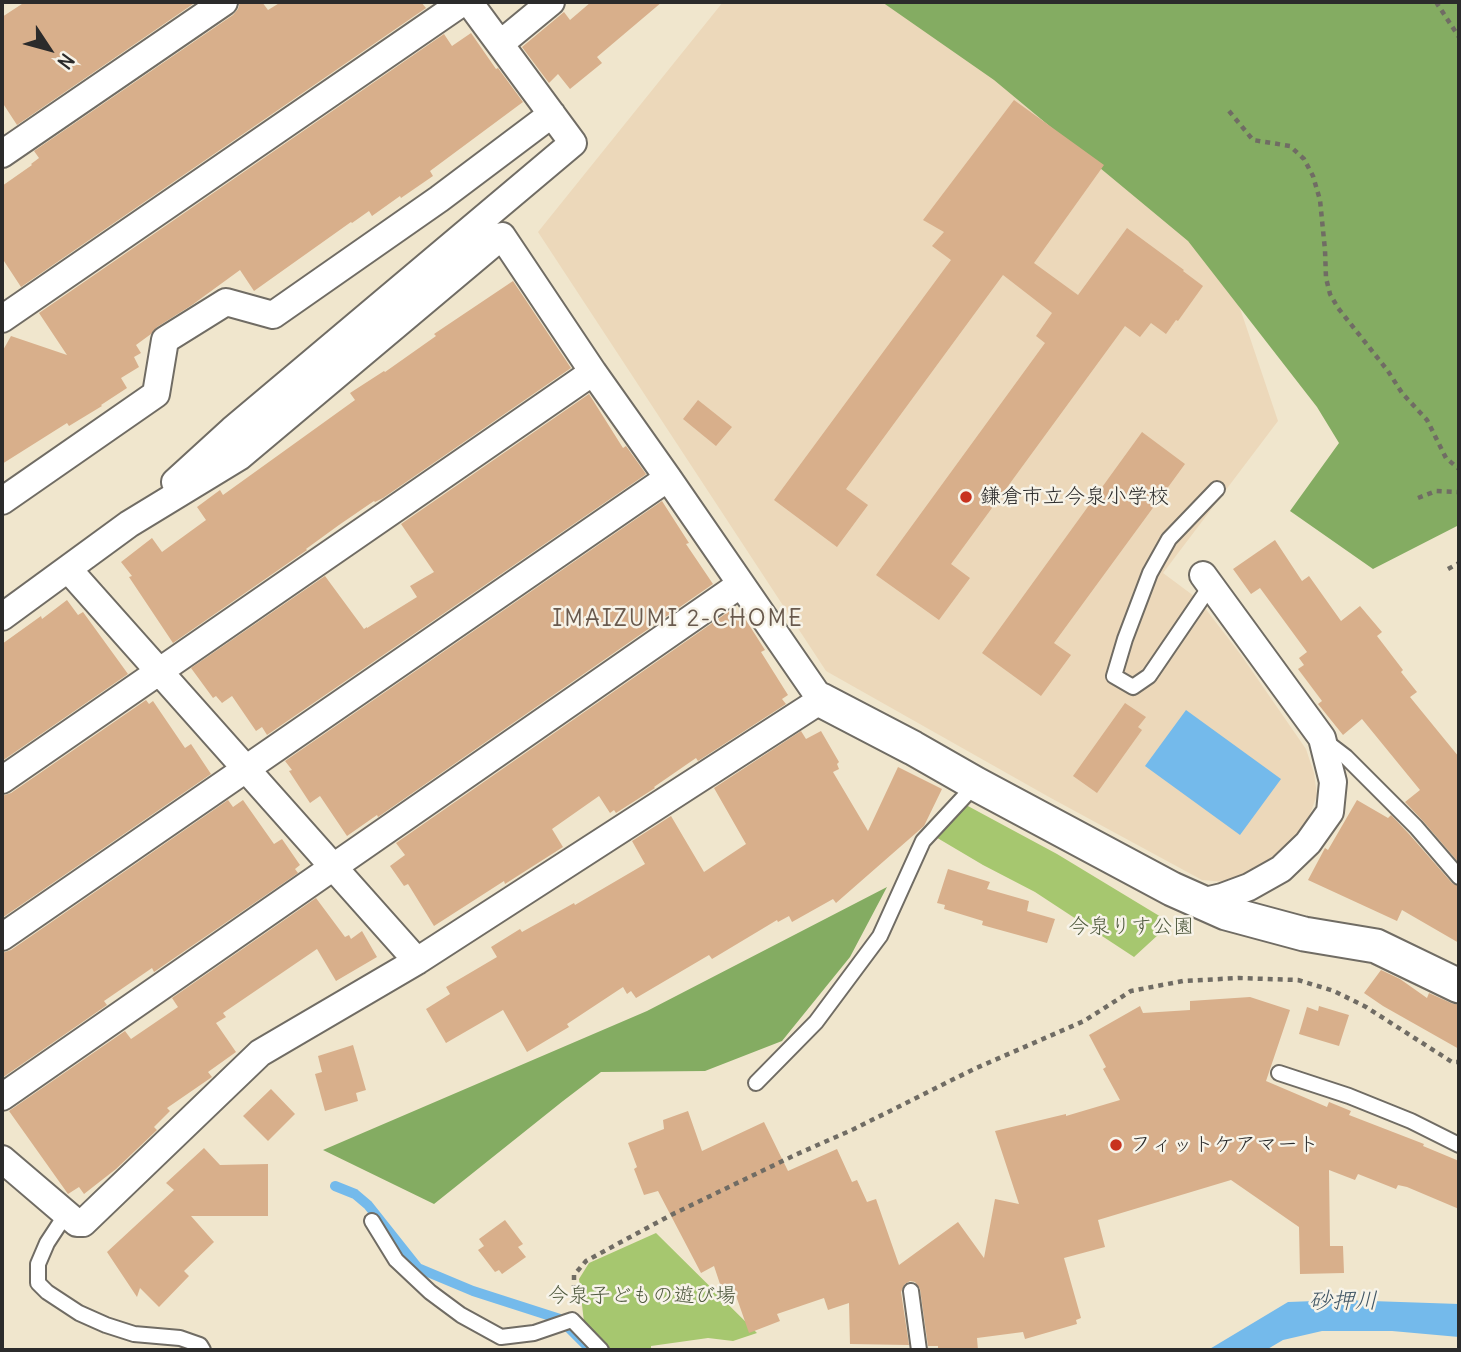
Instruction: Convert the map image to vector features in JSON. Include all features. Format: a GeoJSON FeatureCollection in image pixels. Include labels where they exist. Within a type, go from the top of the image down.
{"type":"FeatureCollection","features":[{"type":"Feature","properties":{"kind":"street"},"geometry":{"type":"LineString","coordinates":[[2,154],[224,2]]}},
{"type":"Feature","properties":{"kind":"street"},"geometry":{"type":"LineString","coordinates":[[2,319],[463,2]]}},
{"type":"Feature","properties":{"kind":"street"},"geometry":{"type":"LineString","coordinates":[[129,524],[232,430],[573,143],[469,2]]}},
{"type":"Feature","properties":{"kind":"street"},"geometry":{"type":"LineString","coordinates":[[500,44],[551,2]]}},
{"type":"Feature","properties":{"kind":"street"},"geometry":{"type":"LineString","coordinates":[[2,502],[156,394],[165,340],[226,302],[273,315],[439,199],[552,114]]}},
{"type":"Feature","properties":{"kind":"street"},"geometry":{"type":"LineString","coordinates":[[2,617],[129,524],[239,457],[502,236],[821,700],[1172,889],[1226,913],[1304,934],[1376,946],[1459,986]]}},
{"type":"Feature","properties":{"kind":"street"},"geometry":{"type":"LineString","coordinates":[[2,779],[593,372]]}},
{"type":"Feature","properties":{"kind":"street"},"geometry":{"type":"LineString","coordinates":[[2,937],[668,478]]}},
{"type":"Feature","properties":{"kind":"street"},"geometry":{"type":"LineString","coordinates":[[68,569],[417,961]]}},
{"type":"Feature","properties":{"kind":"street"},"geometry":{"type":"LineString","coordinates":[[1201,902],[1249,887],[1280,869],[1308,843],[1330,813],[1333,782],[1322,738],[1207,580]]}},
{"type":"Feature","properties":{"kind":"street"},"geometry":{"type":"LineString","coordinates":[[2,1097],[741,584]]}},
{"type":"Feature","properties":{"kind":"street"},"geometry":{"type":"LineString","coordinates":[[2,1159],[77,1223],[83,1223],[260,1053],[417,961],[821,700]]}},
{"type":"Feature","properties":{"kind":"lane"},"geometry":{"type":"LineString","coordinates":[[1207,580],[1149,676],[1133,687],[1114,676],[1150,573],[1169,539],[1217,489]]}},
{"type":"Feature","properties":{"kind":"lane"},"geometry":{"type":"LineString","coordinates":[[1322,738],[1346,757],[1416,827],[1459,877]]}},
{"type":"Feature","properties":{"kind":"lane"},"geometry":{"type":"LineString","coordinates":[[756,1083],[816,1022],[880,936],[923,841],[976,784]]}},
{"type":"Feature","properties":{"kind":"lane"},"geometry":{"type":"LineString","coordinates":[[1279,1073],[1349,1096],[1411,1121],[1459,1145]]}},
{"type":"Feature","properties":{"kind":"lane"},"geometry":{"type":"LineString","coordinates":[[66,1213],[47,1243],[38,1264],[38,1283],[64,1304],[106,1325],[134,1334],[180,1338],[200,1345],[203,1350]]}},
{"type":"Feature","properties":{"kind":"lane"},"geometry":{"type":"LineString","coordinates":[[372,1221],[397,1260],[430,1292],[461,1315],[501,1337],[534,1333],[572,1320],[601,1350]]}},
{"type":"Feature","properties":{"kind":"lane"},"geometry":{"type":"LineString","coordinates":[[911,1291],[919,1350]]}},
{"type":"Feature","properties":{"kind":"path"},"geometry":{"type":"LineString","coordinates":[[1436,2],[1459,37]]}},
{"type":"Feature","properties":{"kind":"path"},"geometry":{"type":"LineString","coordinates":[[1230,111],[1253,140],[1290,146],[1304,159],[1313,176],[1320,200],[1326,278],[1330,294],[1343,316],[1388,371],[1402,393],[1427,420],[1446,458],[1459,469]]}},
{"type":"Feature","properties":{"kind":"path"},"geometry":{"type":"LineString","coordinates":[[1418,498],[1436,491],[1459,492]]}},
{"type":"Feature","properties":{"kind":"path"},"geometry":{"type":"LineString","coordinates":[[1448,569],[1459,563]]}},
{"type":"Feature","properties":{"kind":"path"},"geometry":{"type":"LineString","coordinates":[[572,1320],[574,1275],[586,1261],[671,1215],[795,1155],[854,1129],[974,1069],[1084,1021],[1131,991],[1183,981],[1238,978],[1298,980],[1334,991],[1366,1007],[1452,1062],[1459,1062]]}},
{"type":"Feature","properties":{"kind":"shaded area","name":"鎌倉市立今泉小学校"},"geometry":{"type":"Polygon","coordinates":[[[723,2],[900,2],[1213,228],[1278,421],[1163,573],[1198,599],[1241,655],[1306,749],[1314,773],[1317,795],[1306,825],[1284,849],[1250,872],[1226,882],[1202,880],[826,671],[538,232],[723,2]]]}},
{"type":"Feature","properties":{"kind":"green space"},"geometry":{"type":"Polygon","coordinates":[[[882,2],[1459,2],[1459,525],[1373,569],[1290,511],[1339,443],[1317,407],[1188,241],[994,80],[882,2]]]}},
{"type":"Feature","properties":{"kind":"green space","name":"今泉りす公園"},"geometry":{"type":"Polygon","coordinates":[[[966,805],[1057,854],[1171,923],[1134,957],[1035,892],[934,836],[966,805]]]}},
{"type":"Feature","properties":{"kind":"green space"},"geometry":{"type":"Polygon","coordinates":[[[887,887],[850,957],[782,1041],[705,1071],[601,1072],[434,1204],[323,1150],[647,1011],[887,887]]]}},
{"type":"Feature","properties":{"kind":"green space","name":"今泉子どもの遊び場"},"geometry":{"type":"Polygon","coordinates":[[[656,1233],[757,1333],[733,1341],[708,1338],[651,1346],[651,1350],[611,1350],[584,1322],[579,1279],[589,1263],[656,1233]]]}},
{"type":"Feature","properties":{"kind":"water"},"geometry":{"type":"Polygon","coordinates":[[[1186,710],[1281,779],[1240,835],[1145,766],[1186,710]]]}},
{"type":"Feature","properties":{"kind":"water","name":"砂押川"},"geometry":{"type":"Polygon","coordinates":[[[1342,1300],[1459,1304],[1459,1337],[1392,1331],[1322,1331],[1283,1340],[1266,1350],[1208,1350],[1288,1302],[1342,1300]]]}},
{"type":"Feature","properties":{"kind":"building"},"geometry":{"type":"Polygon","coordinates":[[[25,2],[196,2],[17,125],[2,102],[2,17],[25,2]]]}},
{"type":"Feature","properties":{"kind":"building"},"geometry":{"type":"Polygon","coordinates":[[[240,2],[262,2],[268,10],[281,2],[421,2],[426,8],[21,287],[2,258],[2,186],[39,158],[34,151],[233,15],[240,2]]]}},
{"type":"Feature","properties":{"kind":"building"},"geometry":{"type":"Polygon","coordinates":[[[591,2],[662,2],[597,57],[602,63],[570,89],[558,74],[549,83],[522,47],[564,12],[570,20],[591,2]]]}},
{"type":"Feature","properties":{"kind":"building"},"geometry":{"type":"Polygon","coordinates":[[[471,33],[523,102],[430,171],[433,176],[372,216],[369,211],[351,222],[254,291],[240,270],[157,327],[136,345],[141,353],[134,357],[139,367],[121,378],[127,388],[102,406],[69,426],[67,423],[2,464],[2,352],[11,336],[67,355],[39,313],[444,34],[452,46],[471,33]]]}},
{"type":"Feature","properties":{"kind":"building"},"geometry":{"type":"Polygon","coordinates":[[[1014,100],[1104,165],[1034,263],[1078,295],[1127,228],[1203,286],[1166,334],[1151,323],[1140,337],[1125,326],[951,564],[970,578],[939,620],[876,575],[1045,343],[1036,336],[1052,313],[1003,275],[846,489],[868,505],[837,547],[774,500],[951,260],[932,246],[944,232],[923,220],[1014,100]]]}},
{"type":"Feature","properties":{"kind":"building"},"geometry":{"type":"Polygon","coordinates":[[[513,281],[571,368],[383,498],[374,501],[339,525],[173,643],[121,562],[152,538],[162,552],[206,520],[197,507],[220,490],[223,495],[355,400],[350,393],[385,372],[436,336],[434,334],[513,281]]]}},
{"type":"Feature","properties":{"kind":"building"},"geometry":{"type":"Polygon","coordinates":[[[589,394],[623,448],[626,446],[645,475],[267,735],[262,727],[256,731],[232,696],[222,703],[216,696],[213,698],[191,668],[325,576],[364,629],[417,597],[410,586],[434,572],[401,524],[589,394]]]}},
{"type":"Feature","properties":{"kind":"building"},"geometry":{"type":"Polygon","coordinates":[[[698,400],[732,427],[716,446],[683,419],[698,400]]]}},
{"type":"Feature","properties":{"kind":"building"},"geometry":{"type":"Polygon","coordinates":[[[1142,432],[1185,464],[1054,643],[1071,655],[1041,696],[982,653],[1142,432]]]}},
{"type":"Feature","properties":{"kind":"building"},"geometry":{"type":"Polygon","coordinates":[[[662,501],[713,584],[347,836],[320,796],[310,803],[285,761],[662,501]]]}},
{"type":"Feature","properties":{"kind":"building"},"geometry":{"type":"Polygon","coordinates":[[[1275,540],[1302,581],[1309,576],[1341,621],[1360,606],[1382,632],[1377,636],[1417,692],[1410,697],[1459,757],[1459,863],[1405,802],[1420,790],[1362,719],[1343,735],[1318,704],[1322,701],[1298,669],[1304,665],[1299,658],[1307,652],[1260,588],[1251,594],[1233,569],[1275,540]]]}},
{"type":"Feature","properties":{"kind":"building"},"geometry":{"type":"Polygon","coordinates":[[[67,600],[78,615],[83,612],[128,674],[2,761],[2,644],[67,600]]]}},
{"type":"Feature","properties":{"kind":"building"},"geometry":{"type":"Polygon","coordinates":[[[731,610],[738,621],[744,617],[765,650],[761,652],[788,695],[782,699],[786,704],[698,761],[696,758],[616,813],[614,810],[610,813],[599,796],[552,829],[563,847],[434,926],[408,884],[404,886],[390,866],[405,855],[396,843],[731,610]]]}},
{"type":"Feature","properties":{"kind":"building"},"geometry":{"type":"Polygon","coordinates":[[[146,700],[149,704],[153,701],[185,748],[191,744],[211,774],[2,918],[2,796],[11,793],[146,700]]]}},
{"type":"Feature","properties":{"kind":"building"},"geometry":{"type":"Polygon","coordinates":[[[1125,703],[1146,717],[1138,727],[1142,730],[1097,793],[1073,776],[1125,703]]]}},
{"type":"Feature","properties":{"kind":"building"},"geometry":{"type":"Polygon","coordinates":[[[801,731],[806,739],[821,731],[839,762],[839,769],[833,772],[868,831],[898,767],[942,789],[924,826],[836,903],[833,899],[792,922],[789,916],[778,922],[777,920],[712,959],[709,955],[636,998],[631,991],[627,994],[623,987],[567,1024],[569,1027],[527,1052],[503,1010],[446,1043],[426,1009],[450,994],[446,987],[497,957],[491,947],[520,929],[522,932],[574,903],[575,905],[645,864],[632,841],[671,816],[704,872],[746,844],[714,788],[801,731]]]}},
{"type":"Feature","properties":{"kind":"building"},"geometry":{"type":"Polygon","coordinates":[[[228,800],[233,807],[243,800],[274,844],[282,839],[300,865],[295,869],[298,873],[154,972],[152,968],[104,1001],[107,1005],[2,1078],[2,953],[11,950],[228,800]]]}},
{"type":"Feature","properties":{"kind":"building"},"geometry":{"type":"Polygon","coordinates":[[[1357,800],[1388,818],[1391,815],[1452,883],[1459,886],[1459,943],[1402,910],[1397,921],[1308,880],[1325,848],[1328,850],[1357,800]]]}},
{"type":"Feature","properties":{"kind":"building"},"geometry":{"type":"Polygon","coordinates":[[[948,869],[990,882],[987,889],[1029,901],[1027,911],[1055,919],[1047,943],[982,925],[983,921],[944,909],[945,905],[937,903],[948,869]]]}},
{"type":"Feature","properties":{"kind":"building"},"geometry":{"type":"Polygon","coordinates":[[[316,898],[345,937],[349,935],[351,939],[362,931],[377,957],[336,981],[317,949],[223,1013],[226,1017],[216,1023],[236,1052],[208,1072],[212,1077],[167,1108],[170,1111],[154,1127],[157,1130],[116,1169],[84,1194],[79,1187],[68,1194],[9,1111],[125,1031],[131,1039],[178,1007],[172,998],[316,898]]]}},
{"type":"Feature","properties":{"kind":"building"},"geometry":{"type":"Polygon","coordinates":[[[1381,970],[1400,979],[1427,998],[1429,993],[1459,1005],[1459,1049],[1364,993],[1381,970]]]}},
{"type":"Feature","properties":{"kind":"building"},"geometry":{"type":"Polygon","coordinates":[[[1250,997],[1290,1010],[1266,1081],[1327,1107],[1329,1102],[1351,1111],[1349,1115],[1424,1144],[1423,1146],[1459,1161],[1459,1209],[1407,1187],[1398,1185],[1396,1189],[1358,1174],[1355,1180],[1329,1170],[1330,1246],[1343,1246],[1344,1273],[1300,1274],[1299,1227],[1231,1180],[1098,1220],[1105,1247],[1064,1258],[1081,1318],[1076,1320],[1077,1324],[1025,1339],[1023,1332],[977,1338],[978,1350],[938,1350],[938,1346],[928,1346],[920,1289],[915,1282],[910,1281],[901,1292],[909,1345],[850,1344],[849,1303],[828,1310],[824,1298],[777,1314],[780,1321],[749,1333],[733,1287],[722,1290],[714,1266],[701,1273],[658,1191],[644,1195],[634,1169],[637,1167],[628,1143],[664,1129],[663,1120],[688,1111],[702,1151],[764,1122],[788,1171],[837,1149],[852,1182],[857,1180],[867,1202],[876,1199],[899,1265],[958,1222],[984,1258],[995,1199],[1019,1204],[995,1131],[1066,1116],[1120,1100],[1089,1035],[1140,1006],[1143,1013],[1190,1010],[1190,1001],[1250,997]]]}},
{"type":"Feature","properties":{"kind":"building"},"geometry":{"type":"Polygon","coordinates":[[[1319,1006],[1349,1015],[1339,1046],[1299,1034],[1307,1007],[1318,1011],[1319,1006]]]}},
{"type":"Feature","properties":{"kind":"building"},"geometry":{"type":"Polygon","coordinates":[[[353,1045],[366,1090],[356,1093],[358,1101],[325,1111],[315,1074],[322,1072],[318,1056],[353,1045]]]}},
{"type":"Feature","properties":{"kind":"building"},"geometry":{"type":"Polygon","coordinates":[[[271,1089],[295,1114],[268,1141],[243,1116],[271,1089]]]}},
{"type":"Feature","properties":{"kind":"building"},"geometry":{"type":"Polygon","coordinates":[[[204,1148],[220,1165],[268,1164],[268,1216],[191,1216],[214,1242],[184,1271],[189,1276],[159,1307],[140,1288],[137,1297],[107,1252],[174,1190],[166,1183],[204,1148]]]}},
{"type":"Feature","properties":{"kind":"building"},"geometry":{"type":"Polygon","coordinates":[[[505,1220],[523,1244],[518,1247],[526,1257],[502,1274],[499,1270],[495,1272],[478,1250],[484,1246],[479,1239],[505,1220]]]}},
{"type":"Feature","properties":{"kind":"waterway"},"geometry":{"type":"LineString","coordinates":[[335,1186],[355,1194],[368,1205],[418,1268],[473,1291],[560,1319],[591,1350]]}},
{"type":"Feature","properties":{"kind":"place","name":"鎌倉市立今泉小学校"},"geometry":{"type":"Point","coordinates":[966,497]}},
{"type":"Feature","properties":{"kind":"place","name":"フィットケアマート"},"geometry":{"type":"Point","coordinates":[1116,1145]}},
{"type":"Feature","properties":{"kind":"district","name":"IMAIZUMI 2-CHOME"},"geometry":{"type":"Point","coordinates":[678,619]}}]}
